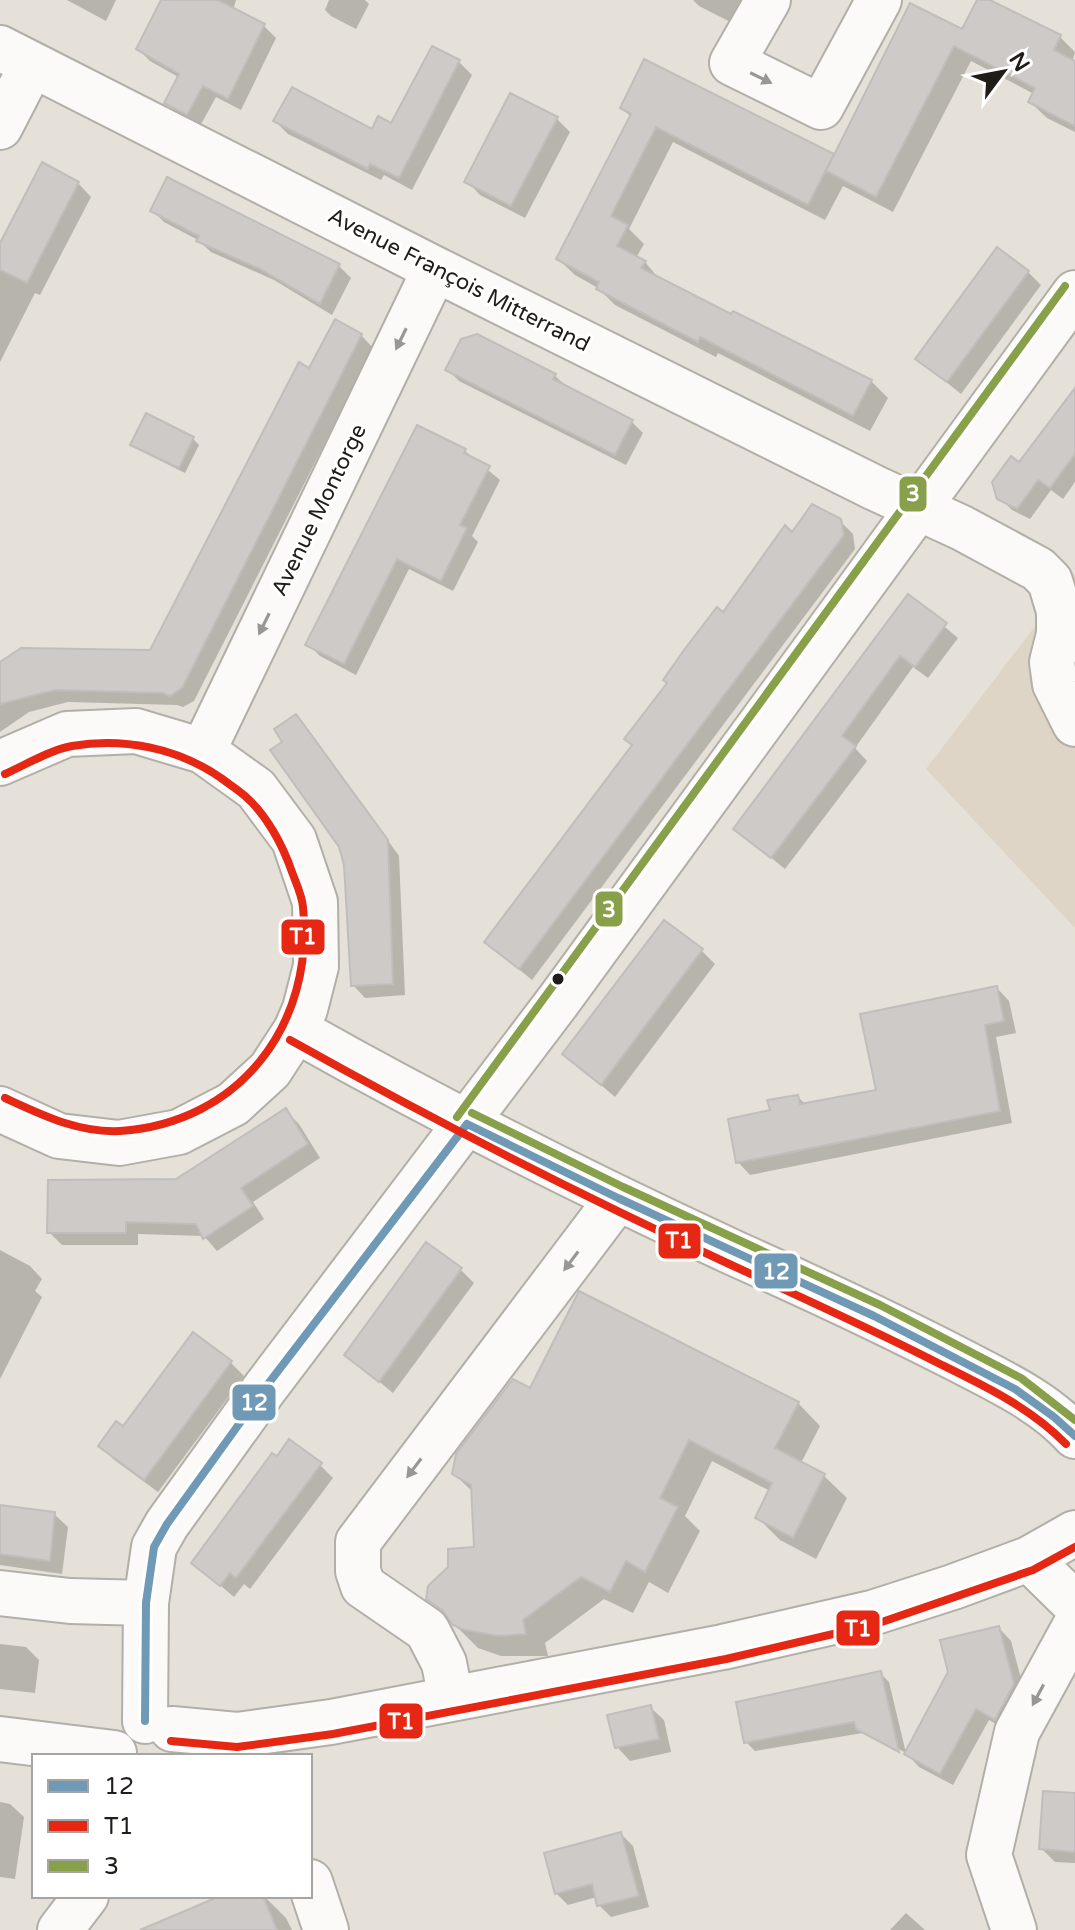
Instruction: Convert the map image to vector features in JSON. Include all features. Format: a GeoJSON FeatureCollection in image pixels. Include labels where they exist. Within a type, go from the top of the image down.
{"type":"FeatureCollection","features":[{"type":"Feature","properties":{"kind":"street"},"geometry":{"type":"LineString","coordinates":[[768,0],[732,63],[821,107],[879,0]]}},
{"type":"Feature","properties":{"kind":"street"},"geometry":{"type":"LineString","coordinates":[[0,127],[16,57]]}},
{"type":"Feature","properties":{"kind":"street","name":"Avenue François Mitterrand"},"geometry":{"type":"LineString","coordinates":[[16,57],[919,510],[962,528],[1038,569],[1050,581],[1059,611],[1059,634],[1052,662],[1055,684],[1075,724]]}},
{"type":"Feature","properties":{"kind":"street","name":"Avenue Montorge"},"geometry":{"type":"LineString","coordinates":[[203,751],[435,269]]}},
{"type":"Feature","properties":{"kind":"street"},"geometry":{"type":"LineString","coordinates":[[167,1735],[146,1603],[154,1547],[167,1524],[265,1388],[467,1124],[1075,293]]}},
{"type":"Feature","properties":{"kind":"street"},"geometry":{"type":"LineString","coordinates":[[0,763],[67,734],[136,731],[203,751],[256,789],[294,840],[315,902],[316,966],[296,1030],[270,1070],[233,1104],[179,1132],[119,1143],[59,1136],[4,1122]]}},
{"type":"Feature","properties":{"kind":"street"},"geometry":{"type":"LineString","coordinates":[[296,1030],[467,1124],[618,1198],[874,1316],[1015,1389],[1075,1436]]}},
{"type":"Feature","properties":{"kind":"street"},"geometry":{"type":"LineString","coordinates":[[451,1699],[444,1663],[427,1630],[363,1586],[358,1571],[358,1542],[618,1198]]}},
{"type":"Feature","properties":{"kind":"street"},"geometry":{"type":"LineString","coordinates":[[114,1754],[124,1731],[167,1735],[237,1735],[331,1722],[723,1647],[857,1616],[953,1587],[1029,1559],[1075,1533]]}},
{"type":"Feature","properties":{"kind":"street"},"geometry":{"type":"LineString","coordinates":[[1029,1559],[1075,1604]]}},
{"type":"Feature","properties":{"kind":"street"},"geometry":{"type":"LineString","coordinates":[[0,1593],[70,1601],[146,1603]]}},
{"type":"Feature","properties":{"kind":"street"},"geometry":{"type":"LineString","coordinates":[[1014,1930],[989,1855],[1017,1732],[1075,1626]]}},
{"type":"Feature","properties":{"kind":"street"},"geometry":{"type":"LineString","coordinates":[[275,1754],[331,1722]]}},
{"type":"Feature","properties":{"kind":"street"},"geometry":{"type":"LineString","coordinates":[[0,1739],[107,1754]]}},
{"type":"Feature","properties":{"kind":"street"},"geometry":{"type":"LineString","coordinates":[[312,1888],[326,1930]]}},
{"type":"Feature","properties":{"kind":"street"},"geometry":{"type":"LineString","coordinates":[[60,1930],[84,1898]]}},
{"type":"Feature","properties":{"kind":"shaded area"},"geometry":{"type":"Polygon","coordinates":[[[1075,574],[1075,928],[926,769],[1075,574]]]}},
{"type":"Feature","properties":{"kind":"building"},"geometry":{"type":"Polygon","coordinates":[[[161,0],[218,0],[265,24],[228,99],[203,86],[187,115],[164,103],[179,74],[136,49],[161,0]]]}},
{"type":"Feature","properties":{"kind":"building"},"geometry":{"type":"Polygon","coordinates":[[[977,0],[990,0],[1061,35],[1054,50],[1075,61],[1075,126],[1028,102],[1035,88],[954,46],[876,197],[826,171],[910,3],[962,29],[977,0]]]}},
{"type":"Feature","properties":{"kind":"building"},"geometry":{"type":"Polygon","coordinates":[[[432,46],[460,60],[399,178],[370,164],[368,169],[273,121],[292,87],[372,129],[378,116],[391,123],[432,46]]]}},
{"type":"Feature","properties":{"kind":"building"},"geometry":{"type":"Polygon","coordinates":[[[644,59],[834,154],[808,205],[656,127],[611,216],[628,225],[617,246],[646,261],[641,268],[872,380],[853,416],[700,337],[698,342],[596,289],[599,282],[556,259],[631,114],[620,108],[644,59]]]}},
{"type":"Feature","properties":{"kind":"building"},"geometry":{"type":"Polygon","coordinates":[[[510,93],[558,117],[511,206],[464,182],[510,93]]]}},
{"type":"Feature","properties":{"kind":"building"},"geometry":{"type":"Polygon","coordinates":[[[42,162],[79,182],[27,283],[0,270],[0,243],[42,162]]]}},
{"type":"Feature","properties":{"kind":"building"},"geometry":{"type":"Polygon","coordinates":[[[167,177],[340,264],[320,304],[260,269],[196,241],[199,236],[150,211],[167,177]]]}},
{"type":"Feature","properties":{"kind":"building"},"geometry":{"type":"Polygon","coordinates":[[[997,247],[1029,271],[947,382],[915,359],[997,247]]]}},
{"type":"Feature","properties":{"kind":"building"},"geometry":{"type":"Polygon","coordinates":[[[335,319],[362,334],[182,688],[170,696],[163,693],[55,690],[0,704],[0,662],[21,648],[150,650],[299,362],[309,368],[335,319]]]}},
{"type":"Feature","properties":{"kind":"building"},"geometry":{"type":"Polygon","coordinates":[[[477,334],[556,374],[553,379],[633,420],[615,455],[445,370],[461,339],[477,334]]]}},
{"type":"Feature","properties":{"kind":"building"},"geometry":{"type":"Polygon","coordinates":[[[1075,388],[1075,454],[1050,488],[1038,480],[1017,509],[997,499],[992,482],[1011,456],[1019,462],[1075,388]]]}},
{"type":"Feature","properties":{"kind":"building"},"geometry":{"type":"Polygon","coordinates":[[[146,413],[194,437],[179,468],[130,445],[146,413]]]}},
{"type":"Feature","properties":{"kind":"building"},"geometry":{"type":"Polygon","coordinates":[[[417,425],[466,449],[464,453],[490,466],[460,525],[467,528],[441,581],[397,559],[344,664],[305,645],[417,425]]]}},
{"type":"Feature","properties":{"kind":"building"},"geometry":{"type":"Polygon","coordinates":[[[812,504],[841,519],[844,535],[519,969],[484,942],[632,745],[624,739],[667,683],[663,680],[684,650],[717,607],[723,612],[785,525],[792,532],[812,504]]]}},
{"type":"Feature","properties":{"kind":"building"},"geometry":{"type":"Polygon","coordinates":[[[908,594],[947,623],[915,667],[900,656],[842,736],[856,746],[771,858],[733,829],[908,594]]]}},
{"type":"Feature","properties":{"kind":"building"},"geometry":{"type":"Polygon","coordinates":[[[296,714],[388,840],[393,984],[351,986],[344,865],[339,847],[270,750],[282,742],[274,729],[296,714]]]}},
{"type":"Feature","properties":{"kind":"building"},"geometry":{"type":"Polygon","coordinates":[[[664,920],[703,949],[601,1085],[562,1054],[664,920]]]}},
{"type":"Feature","properties":{"kind":"building"},"geometry":{"type":"Polygon","coordinates":[[[997,986],[1004,1021],[985,1025],[1000,1111],[736,1163],[728,1119],[770,1110],[767,1100],[798,1095],[800,1104],[876,1090],[860,1014],[997,986]]]}},
{"type":"Feature","properties":{"kind":"building"},"geometry":{"type":"Polygon","coordinates":[[[286,1108],[308,1144],[241,1188],[253,1206],[203,1239],[196,1224],[126,1222],[126,1233],[47,1233],[48,1180],[176,1179],[286,1108]]]}},
{"type":"Feature","properties":{"kind":"building"},"geometry":{"type":"Polygon","coordinates":[[[426,1242],[462,1268],[379,1382],[344,1355],[426,1242]]]}},
{"type":"Feature","properties":{"kind":"building"},"geometry":{"type":"Polygon","coordinates":[[[579,1291],[799,1402],[775,1448],[825,1474],[793,1538],[755,1518],[772,1483],[689,1440],[660,1498],[678,1507],[645,1572],[626,1561],[610,1592],[581,1577],[523,1620],[526,1634],[498,1636],[461,1629],[426,1599],[428,1586],[448,1567],[448,1549],[474,1547],[471,1485],[452,1474],[456,1454],[513,1379],[530,1388],[579,1291]]]}},
{"type":"Feature","properties":{"kind":"building"},"geometry":{"type":"Polygon","coordinates":[[[193,1332],[232,1361],[144,1480],[98,1446],[116,1421],[123,1426],[193,1332]]]}},
{"type":"Feature","properties":{"kind":"building"},"geometry":{"type":"Polygon","coordinates":[[[289,1439],[322,1463],[236,1578],[230,1573],[220,1586],[191,1563],[272,1453],[277,1456],[289,1439]]]}},
{"type":"Feature","properties":{"kind":"building"},"geometry":{"type":"Polygon","coordinates":[[[0,1505],[55,1512],[50,1561],[0,1554],[0,1505]]]}},
{"type":"Feature","properties":{"kind":"building"},"geometry":{"type":"Polygon","coordinates":[[[999,1626],[1014,1684],[995,1720],[976,1709],[940,1774],[904,1754],[948,1672],[940,1640],[999,1626]]]}},
{"type":"Feature","properties":{"kind":"building"},"geometry":{"type":"Polygon","coordinates":[[[881,1671],[899,1752],[856,1729],[854,1722],[744,1743],[736,1702],[881,1671]]]}},
{"type":"Feature","properties":{"kind":"building"},"geometry":{"type":"Polygon","coordinates":[[[651,1705],[659,1739],[615,1748],[607,1715],[651,1705]]]}},
{"type":"Feature","properties":{"kind":"building"},"geometry":{"type":"Polygon","coordinates":[[[1043,1791],[1075,1793],[1075,1852],[1039,1849],[1043,1791]]]}},
{"type":"Feature","properties":{"kind":"building"},"geometry":{"type":"Polygon","coordinates":[[[621,1832],[639,1896],[597,1906],[592,1884],[555,1894],[544,1853],[621,1832]]]}},
{"type":"Feature","properties":{"kind":"building"},"geometry":{"type":"Polygon","coordinates":[[[215,1898],[264,1898],[277,1930],[140,1930],[215,1898]]]}},
{"type":"Feature","properties":{"kind":"transit line","name":"3"},"geometry":{"type":"LineString","coordinates":[[457,1117],[1065,286]]}},
{"type":"Feature","properties":{"kind":"transit line","name":"T1"},"geometry":{"type":"LineString","coordinates":[[5,774],[72,746],[111,743],[168,752],[221,778],[253,804],[279,842],[301,898],[304,950],[296,990],[282,1027],[261,1060],[234,1087],[201,1109],[163,1124],[105,1131],[61,1122],[5,1098]]}},
{"type":"Feature","properties":{"kind":"transit line","name":"T1"},"geometry":{"type":"LineString","coordinates":[[290,1040],[561,1183],[974,1381],[1038,1419],[1066,1444]]}},
{"type":"Feature","properties":{"kind":"transit line","name":"3"},"geometry":{"type":"LineString","coordinates":[[472,1113],[623,1187],[880,1305],[1021,1378],[1075,1420]]}},
{"type":"Feature","properties":{"kind":"transit line","name":"12"},"geometry":{"type":"LineString","coordinates":[[467,1124],[618,1198],[874,1316],[1015,1389],[1075,1436]]}},
{"type":"Feature","properties":{"kind":"transit line","name":"12"},"geometry":{"type":"LineString","coordinates":[[145,1721],[146,1603],[154,1547],[167,1524],[265,1388],[467,1124]]}},
{"type":"Feature","properties":{"kind":"transit line","name":"T1"},"geometry":{"type":"LineString","coordinates":[[171,1741],[237,1747],[333,1734],[726,1659],[876,1624],[1033,1570],[1075,1547]]}}]}
